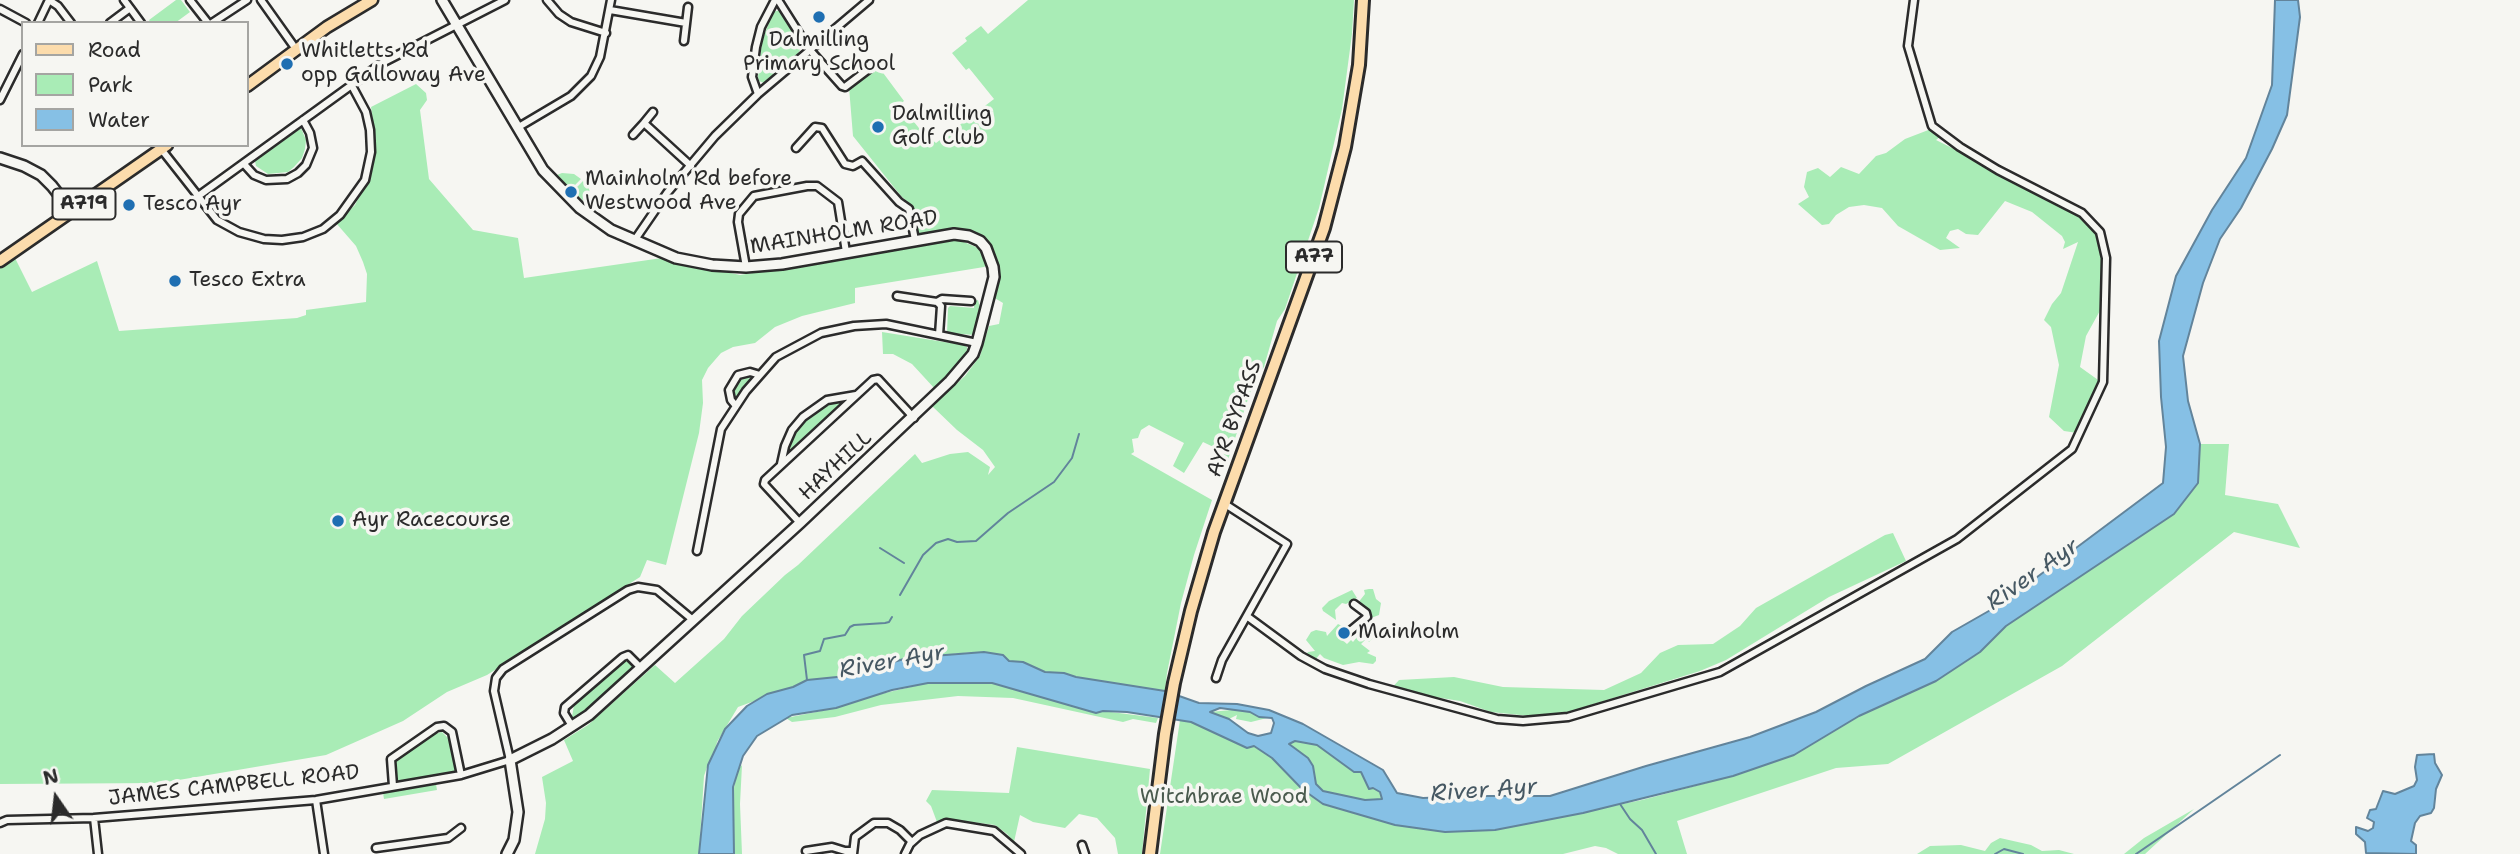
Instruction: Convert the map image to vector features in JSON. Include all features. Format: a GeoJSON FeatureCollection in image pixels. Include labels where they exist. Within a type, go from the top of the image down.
{"type":"FeatureCollection","features":[{"type":"Feature","properties":{"kind":"highway","name":"AYR BYPASS"},"geometry":{"type":"LineString","coordinates":[[1150,854],[1165,734],[1191,611],[1225,504],[1324,228],[1345,147],[1359,65],[1363,0]]}},
{"type":"Feature","properties":{"kind":"main road"},"geometry":{"type":"LineString","coordinates":[[248,78],[361,0]]}},
{"type":"Feature","properties":{"kind":"main road"},"geometry":{"type":"LineString","coordinates":[[248,85],[327,27],[372,0]]}},
{"type":"Feature","properties":{"kind":"main road","name":"A719"},"geometry":{"type":"LineString","coordinates":[[0,261],[160,147]]}},
{"type":"Feature","properties":{"kind":"main road","name":"A719"},"geometry":{"type":"LineString","coordinates":[[0,256],[71,210]]}},
{"type":"Feature","properties":{"kind":"street"},"geometry":{"type":"LineString","coordinates":[[39,21],[49,0],[58,5],[70,21]]}},
{"type":"Feature","properties":{"kind":"street"},"geometry":{"type":"LineString","coordinates":[[124,0],[140,21]]}},
{"type":"Feature","properties":{"kind":"street"},"geometry":{"type":"LineString","coordinates":[[190,0],[208,21]]}},
{"type":"Feature","properties":{"kind":"street"},"geometry":{"type":"LineString","coordinates":[[213,21],[247,0]]}},
{"type":"Feature","properties":{"kind":"street"},"geometry":{"type":"LineString","coordinates":[[261,0],[293,46]]}},
{"type":"Feature","properties":{"kind":"street","name":"MAINHOLM ROAD"},"geometry":{"type":"LineString","coordinates":[[442,0],[544,170],[580,208],[611,230],[634,241],[676,258],[712,265],[746,267],[782,264],[954,234],[969,236],[980,242],[990,256]]}},
{"type":"Feature","properties":{"kind":"street"},"geometry":{"type":"LineString","coordinates":[[197,197],[382,63],[505,0]]}},
{"type":"Feature","properties":{"kind":"street"},"geometry":{"type":"LineString","coordinates":[[547,0],[559,14],[571,22],[606,33]]}},
{"type":"Feature","properties":{"kind":"street"},"geometry":{"type":"LineString","coordinates":[[517,128],[571,96],[591,76],[600,57],[611,0]]}},
{"type":"Feature","properties":{"kind":"street"},"geometry":{"type":"LineString","coordinates":[[758,94],[752,77],[756,47],[761,27],[776,0],[809,49],[845,87],[870,68]]}},
{"type":"Feature","properties":{"kind":"street"},"geometry":{"type":"LineString","coordinates":[[634,241],[667,193],[715,136],[758,94],[869,0]]}},
{"type":"Feature","properties":{"kind":"street"},"geometry":{"type":"LineString","coordinates":[[1248,617],[1301,656],[1325,669],[1369,684],[1497,719],[1523,721],[1568,718],[1720,672],[1957,539],[2073,449],[2103,382],[2106,258],[2100,232],[2082,213],[1998,170],[1932,126],[1908,46],[1914,0]]}},
{"type":"Feature","properties":{"kind":"street"},"geometry":{"type":"LineString","coordinates":[[684,41],[688,7]]}},
{"type":"Feature","properties":{"kind":"street"},"geometry":{"type":"LineString","coordinates":[[113,21],[130,8]]}},
{"type":"Feature","properties":{"kind":"street"},"geometry":{"type":"LineString","coordinates":[[0,9],[22,21]]}},
{"type":"Feature","properties":{"kind":"street"},"geometry":{"type":"LineString","coordinates":[[610,10],[686,23]]}},
{"type":"Feature","properties":{"kind":"street"},"geometry":{"type":"LineString","coordinates":[[1,95],[21,58]]}},
{"type":"Feature","properties":{"kind":"street"},"geometry":{"type":"LineString","coordinates":[[162,147],[217,220],[239,232],[252,235],[282,240],[303,237],[323,229],[340,215],[365,180],[371,152],[366,112],[351,84]]}},
{"type":"Feature","properties":{"kind":"street"},"geometry":{"type":"LineString","coordinates":[[633,135],[653,112]]}},
{"type":"Feature","properties":{"kind":"street"},"geometry":{"type":"LineString","coordinates":[[244,164],[254,174],[266,180],[287,179],[298,173],[306,165],[313,148],[310,133],[303,120]]}},
{"type":"Feature","properties":{"kind":"street"},"geometry":{"type":"LineString","coordinates":[[644,123],[691,166]]}},
{"type":"Feature","properties":{"kind":"street"},"geometry":{"type":"LineString","coordinates":[[796,148],[815,127],[822,128],[845,164],[853,166],[862,161],[899,202],[909,209],[915,240]]}},
{"type":"Feature","properties":{"kind":"street"},"geometry":{"type":"LineString","coordinates":[[0,158],[41,175],[71,210]]}},
{"type":"Feature","properties":{"kind":"street"},"geometry":{"type":"LineString","coordinates":[[746,267],[739,214],[754,196],[807,186],[817,186],[838,202],[846,252]]}},
{"type":"Feature","properties":{"kind":"street","name":"HAYHILL"},"geometry":{"type":"LineString","coordinates":[[510,760],[589,715],[914,418],[959,372],[973,354],[977,343],[994,277],[990,256]]}},
{"type":"Feature","properties":{"kind":"street"},"geometry":{"type":"LineString","coordinates":[[897,296],[937,302],[942,306],[939,335]]}},
{"type":"Feature","properties":{"kind":"street"},"geometry":{"type":"LineString","coordinates":[[937,302],[942,299],[971,301]]}},
{"type":"Feature","properties":{"kind":"street"},"geometry":{"type":"LineString","coordinates":[[697,551],[721,429],[776,357],[821,332],[854,326],[886,324],[977,343]]}},
{"type":"Feature","properties":{"kind":"street"},"geometry":{"type":"LineString","coordinates":[[736,406],[731,400],[729,390],[738,375],[750,372],[760,375]]}},
{"type":"Feature","properties":{"kind":"street"},"geometry":{"type":"LineString","coordinates":[[800,523],[764,484],[765,480],[856,395],[873,380],[878,379],[914,418]]}},
{"type":"Feature","properties":{"kind":"street"},"geometry":{"type":"LineString","coordinates":[[780,466],[792,430],[803,417],[827,400],[856,395]]}},
{"type":"Feature","properties":{"kind":"street"},"geometry":{"type":"LineString","coordinates":[[1216,678],[1222,660],[1287,544],[1225,504]]}},
{"type":"Feature","properties":{"kind":"street"},"geometry":{"type":"LineString","coordinates":[[507,854],[514,840],[518,812],[510,760],[494,691],[496,678],[503,669],[628,590],[638,587],[657,590],[693,620]]}},
{"type":"Feature","properties":{"kind":"street"},"geometry":{"type":"LineString","coordinates":[[1350,631],[1367,617],[1366,613],[1354,604]]}},
{"type":"Feature","properties":{"kind":"street"},"geometry":{"type":"LineString","coordinates":[[572,726],[564,713],[565,707],[623,657],[628,655],[641,668]]}},
{"type":"Feature","properties":{"kind":"street"},"geometry":{"type":"LineString","coordinates":[[393,786],[391,759],[437,727],[444,726],[452,732],[461,775]]}},
{"type":"Feature","properties":{"kind":"street","name":"JAMES CAMPBELL ROAD"},"geometry":{"type":"LineString","coordinates":[[0,823],[7,820],[94,818],[316,800],[461,775],[510,760]]}},
{"type":"Feature","properties":{"kind":"street"},"geometry":{"type":"LineString","coordinates":[[316,800],[324,854]]}},
{"type":"Feature","properties":{"kind":"street"},"geometry":{"type":"LineString","coordinates":[[94,818],[98,854]]}},
{"type":"Feature","properties":{"kind":"street"},"geometry":{"type":"LineString","coordinates":[[810,852],[832,847],[853,852],[855,837],[867,826],[880,822],[888,822],[912,842]]}},
{"type":"Feature","properties":{"kind":"street"},"geometry":{"type":"LineString","coordinates":[[905,854],[912,842],[939,825],[957,824],[994,831],[1021,854]]}},
{"type":"Feature","properties":{"kind":"street"},"geometry":{"type":"LineString","coordinates":[[376,848],[448,838],[461,828]]}},
{"type":"Feature","properties":{"kind":"street"},"geometry":{"type":"LineString","coordinates":[[416,844],[417,854]]}},
{"type":"Feature","properties":{"kind":"street"},"geometry":{"type":"LineString","coordinates":[[1082,845],[1084,854]]}},
{"type":"Feature","properties":{"kind":"green space"},"geometry":{"type":"Polygon","coordinates":[[[176,0],[181,0],[190,12],[178,21],[149,20],[176,0]]]}},
{"type":"Feature","properties":{"kind":"green space"},"geometry":{"type":"Polygon","coordinates":[[[1028,0],[1354,0],[1342,109],[1319,208],[1285,309],[1277,321],[1264,367],[1255,379],[1226,466],[1219,464],[1224,452],[1203,442],[1184,473],[1173,466],[1184,443],[1149,425],[1141,430],[1138,438],[1132,439],[1134,452],[1131,454],[1212,500],[1181,603],[1165,691],[1045,672],[1009,661],[1003,655],[974,652],[920,657],[847,676],[812,680],[738,707],[717,742],[704,776],[699,854],[535,854],[545,819],[546,803],[542,777],[573,761],[564,740],[588,725],[655,665],[675,683],[724,639],[742,616],[915,454],[922,463],[950,454],[968,452],[990,467],[988,475],[995,467],[983,450],[932,406],[965,376],[980,356],[989,326],[999,324],[1003,303],[993,297],[999,277],[998,261],[986,239],[969,230],[919,234],[911,205],[853,136],[849,87],[873,68],[877,72],[881,70],[904,101],[900,104],[922,132],[936,143],[994,99],[969,68],[966,70],[952,53],[967,41],[965,38],[981,26],[988,34],[1028,0]]]}},
{"type":"Feature","properties":{"kind":"green space"},"geometry":{"type":"Polygon","coordinates":[[[780,10],[799,43],[800,50],[764,83],[759,81],[758,77],[762,41],[773,12],[780,10]]]}},
{"type":"Feature","properties":{"kind":"green space","name":"Ayr Racecourse"},"geometry":{"type":"Polygon","coordinates":[[[416,84],[426,93],[427,100],[420,110],[429,179],[473,230],[518,238],[524,278],[662,258],[740,275],[959,240],[976,247],[983,253],[988,264],[984,267],[855,288],[855,303],[802,316],[775,327],[755,343],[733,347],[721,353],[702,380],[703,403],[699,433],[666,565],[647,560],[640,577],[487,675],[447,692],[403,721],[326,755],[161,783],[0,784],[0,268],[15,258],[32,292],[97,261],[119,331],[297,318],[306,315],[306,310],[366,302],[367,274],[363,262],[356,246],[336,223],[355,205],[373,168],[376,143],[371,107],[416,84]]]}},
{"type":"Feature","properties":{"kind":"green space"},"geometry":{"type":"Polygon","coordinates":[[[301,128],[306,140],[305,149],[302,158],[294,167],[288,172],[268,174],[256,166],[255,161],[301,128]]]}},
{"type":"Feature","properties":{"kind":"green space"},"geometry":{"type":"Polygon","coordinates":[[[1931,129],[1940,137],[1936,140],[2082,213],[2100,232],[2097,234],[2104,257],[2102,307],[2086,336],[2080,367],[2101,382],[2078,433],[2064,431],[2049,417],[2059,365],[2051,327],[2044,320],[2061,293],[2078,242],[2063,249],[2065,242],[2062,236],[2032,212],[2005,201],[1978,235],[1966,234],[1958,229],[1950,231],[1946,238],[1960,248],[1940,250],[1898,226],[1882,208],[1864,205],[1849,207],[1836,215],[1829,224],[1822,225],[1798,204],[1809,197],[1804,187],[1807,172],[1818,168],[1830,177],[1841,167],[1859,174],[1876,156],[1886,153],[1905,139],[1931,129]]]}},
{"type":"Feature","properties":{"kind":"green space"},"geometry":{"type":"Polygon","coordinates":[[[574,174],[581,179],[571,189],[557,175],[574,174]]]}},
{"type":"Feature","properties":{"kind":"green space"},"geometry":{"type":"Polygon","coordinates":[[[583,181],[588,185],[590,193],[589,206],[573,191],[583,181]]]}},
{"type":"Feature","properties":{"kind":"green space"},"geometry":{"type":"Polygon","coordinates":[[[978,300],[981,311],[975,335],[947,333],[948,308],[974,308],[974,301],[978,300]]]}},
{"type":"Feature","properties":{"kind":"green space"},"geometry":{"type":"Polygon","coordinates":[[[882,332],[963,345],[967,347],[968,354],[952,375],[935,389],[912,364],[893,354],[883,354],[882,332]]]}},
{"type":"Feature","properties":{"kind":"green space"},"geometry":{"type":"Polygon","coordinates":[[[749,375],[752,378],[735,400],[732,395],[734,385],[749,375]]]}},
{"type":"Feature","properties":{"kind":"green space"},"geometry":{"type":"Polygon","coordinates":[[[847,399],[785,455],[793,436],[812,413],[821,407],[847,399]]]}},
{"type":"Feature","properties":{"kind":"green space","name":"Witchbrae Wood"},"geometry":{"type":"Polygon","coordinates":[[[2200,444],[2229,444],[2225,495],[2278,504],[2300,548],[2234,532],[2062,666],[1888,764],[1836,768],[1677,821],[1687,854],[1618,854],[1595,846],[1563,854],[1160,854],[1180,720],[1191,722],[1247,748],[1253,746],[1272,758],[1302,789],[1323,804],[1395,825],[1445,832],[1495,830],[1642,800],[1733,776],[1794,755],[1859,716],[1936,681],[1980,652],[2006,626],[2174,514],[2198,483],[2200,444]]]}},
{"type":"Feature","properties":{"kind":"green space"},"geometry":{"type":"Polygon","coordinates":[[[1893,533],[1906,561],[1829,597],[1726,660],[1700,671],[1562,714],[1530,716],[1491,712],[1460,701],[1390,690],[1399,680],[1454,677],[1503,687],[1604,690],[1641,673],[1660,653],[1678,645],[1713,644],[1740,626],[1756,608],[1893,533]]]}},
{"type":"Feature","properties":{"kind":"green space"},"geometry":{"type":"Polygon","coordinates":[[[1373,589],[1376,599],[1381,603],[1379,615],[1371,618],[1368,608],[1364,615],[1357,604],[1365,594],[1364,590],[1373,589]]]}},
{"type":"Feature","properties":{"kind":"green space"},"geometry":{"type":"Polygon","coordinates":[[[1352,590],[1357,598],[1346,604],[1342,603],[1335,610],[1336,620],[1323,611],[1322,608],[1329,601],[1352,590]]]}},
{"type":"Feature","properties":{"kind":"green space"},"geometry":{"type":"Polygon","coordinates":[[[1338,624],[1342,626],[1338,629],[1343,634],[1340,638],[1347,644],[1351,640],[1353,642],[1362,631],[1373,633],[1374,637],[1369,642],[1366,639],[1361,644],[1370,651],[1367,653],[1376,657],[1373,664],[1359,662],[1343,665],[1320,654],[1315,660],[1306,655],[1315,651],[1306,640],[1311,632],[1326,632],[1327,636],[1338,624]]]}},
{"type":"Feature","properties":{"kind":"green space"},"geometry":{"type":"Polygon","coordinates":[[[630,661],[634,665],[632,670],[578,718],[572,717],[574,705],[624,662],[630,661]]]}},
{"type":"Feature","properties":{"kind":"green space"},"geometry":{"type":"Polygon","coordinates":[[[928,683],[992,683],[1096,713],[1103,711],[1158,718],[1156,723],[1133,719],[1123,722],[1013,698],[958,696],[881,705],[835,717],[792,722],[786,718],[836,708],[872,696],[928,683]]]}},
{"type":"Feature","properties":{"kind":"green space"},"geometry":{"type":"Polygon","coordinates":[[[1232,710],[1267,718],[1251,722],[1236,719],[1237,715],[1229,719],[1209,712],[1232,710]]]}},
{"type":"Feature","properties":{"kind":"green space"},"geometry":{"type":"Polygon","coordinates":[[[442,732],[450,740],[456,771],[397,782],[394,768],[396,760],[431,735],[442,732]]]}},
{"type":"Feature","properties":{"kind":"green space"},"geometry":{"type":"Polygon","coordinates":[[[1296,741],[1317,745],[1354,771],[1361,772],[1369,789],[1380,792],[1383,799],[1365,800],[1323,791],[1316,784],[1313,766],[1308,758],[1288,743],[1296,741]]]}},
{"type":"Feature","properties":{"kind":"green space"},"geometry":{"type":"Polygon","coordinates":[[[1017,747],[1150,769],[1142,854],[1118,854],[1115,838],[1097,818],[1079,814],[1065,828],[1033,822],[1020,815],[1014,842],[995,825],[949,819],[937,822],[931,806],[926,801],[932,790],[1009,793],[1017,747]]]}},
{"type":"Feature","properties":{"kind":"green space"},"geometry":{"type":"Polygon","coordinates":[[[742,765],[742,854],[734,854],[732,797],[738,769],[742,765]]]}},
{"type":"Feature","properties":{"kind":"green space"},"geometry":{"type":"Polygon","coordinates":[[[436,784],[437,790],[384,799],[383,793],[436,784]]]}},
{"type":"Feature","properties":{"kind":"green space"},"geometry":{"type":"Polygon","coordinates":[[[2194,809],[2145,854],[2124,854],[2144,838],[2194,809]]]}},
{"type":"Feature","properties":{"kind":"green space"},"geometry":{"type":"Polygon","coordinates":[[[2000,838],[2031,845],[2042,851],[2059,850],[2074,854],[1917,854],[1930,846],[1961,845],[1985,851],[1991,843],[2000,838]]]}},
{"type":"Feature","properties":{"kind":"water"},"geometry":{"type":"Polygon","coordinates":[[[2275,0],[2298,0],[2300,17],[2287,115],[2241,208],[2220,239],[2203,283],[2183,356],[2188,401],[2200,444],[2198,483],[2174,514],[2006,626],[1980,652],[1936,681],[1859,716],[1794,755],[1733,776],[1583,813],[1495,830],[1445,832],[1395,825],[1323,804],[1302,789],[1272,758],[1254,746],[1247,748],[1191,722],[1127,712],[1096,713],[992,683],[928,683],[892,690],[836,708],[792,715],[757,736],[743,756],[733,787],[734,854],[699,854],[708,765],[725,729],[747,706],[767,694],[807,680],[847,676],[907,658],[984,652],[1003,655],[1009,661],[1023,662],[1045,672],[1165,691],[1199,703],[1237,704],[1269,710],[1303,724],[1383,770],[1397,793],[1423,798],[1550,796],[1750,737],[1816,712],[1925,659],[1952,632],[2001,604],[2163,483],[2166,447],[2159,341],[2176,276],[2212,210],[2246,158],[2272,85],[2275,0]],[[1220,708],[1210,712],[1229,719],[1248,733],[1258,736],[1271,733],[1274,723],[1272,718],[1220,708]],[[1295,741],[1289,744],[1308,758],[1313,766],[1316,784],[1323,791],[1365,800],[1382,799],[1380,792],[1369,789],[1361,772],[1354,772],[1317,745],[1295,741]]]}},
{"type":"Feature","properties":{"kind":"water"},"geometry":{"type":"Polygon","coordinates":[[[2434,754],[2435,763],[2442,775],[2436,789],[2434,808],[2431,813],[2420,816],[2415,823],[2411,841],[2416,845],[2416,854],[2366,853],[2365,842],[2356,834],[2356,827],[2368,831],[2373,828],[2374,822],[2367,818],[2370,810],[2376,809],[2383,791],[2395,794],[2414,786],[2417,780],[2417,755],[2434,754]]]}},
{"type":"Feature","properties":{"kind":"waterway"},"geometry":{"type":"LineString","coordinates":[[900,595],[923,555],[936,543],[948,539],[957,542],[976,541],[1008,513],[1054,482],[1072,458],[1079,434]]}},
{"type":"Feature","properties":{"kind":"waterway"},"geometry":{"type":"LineString","coordinates":[[880,548],[904,563]]}},
{"type":"Feature","properties":{"kind":"waterway"},"geometry":{"type":"LineString","coordinates":[[807,680],[804,655],[820,651],[824,639],[845,635],[854,625],[885,623],[892,617]]}},
{"type":"Feature","properties":{"kind":"waterway"},"geometry":{"type":"LineString","coordinates":[[2136,854],[2280,755]]}},
{"type":"Feature","properties":{"kind":"waterway"},"geometry":{"type":"LineString","coordinates":[[1620,804],[1642,830],[1656,854]]}},
{"type":"Feature","properties":{"kind":"waterway"},"geometry":{"type":"LineString","coordinates":[[1995,854],[2004,849],[2023,854]]}},
{"type":"Feature","properties":{"kind":"place","name":"Dalmilling Primary School"},"geometry":{"type":"Point","coordinates":[819,17]}},
{"type":"Feature","properties":{"kind":"place","name":"Whitletts Rd opp Galloway Ave"},"geometry":{"type":"Point","coordinates":[287,64]}},
{"type":"Feature","properties":{"kind":"place","name":"Dalmilling Golf Club"},"geometry":{"type":"Point","coordinates":[878,127]}},
{"type":"Feature","properties":{"kind":"place","name":"Mainholm Rd before Westwood Ave"},"geometry":{"type":"Point","coordinates":[571,192]}},
{"type":"Feature","properties":{"kind":"place","name":"Tesco Ayr"},"geometry":{"type":"Point","coordinates":[129,205]}},
{"type":"Feature","properties":{"kind":"place","name":"Tesco Extra"},"geometry":{"type":"Point","coordinates":[175,281]}},
{"type":"Feature","properties":{"kind":"place","name":"Ayr Racecourse"},"geometry":{"type":"Point","coordinates":[338,521]}},
{"type":"Feature","properties":{"kind":"place","name":"Mainholm"},"geometry":{"type":"Point","coordinates":[1344,633]}},
{"type":"Feature","properties":{"kind":"water label","name":"River Ayr"},"geometry":{"type":"Point","coordinates":[2033,575]}},
{"type":"Feature","properties":{"kind":"water label","name":"River Ayr"},"geometry":{"type":"Point","coordinates":[892,662]}},
{"type":"Feature","properties":{"kind":"water label","name":"River Ayr"},"geometry":{"type":"Point","coordinates":[1484,791]}}]}
